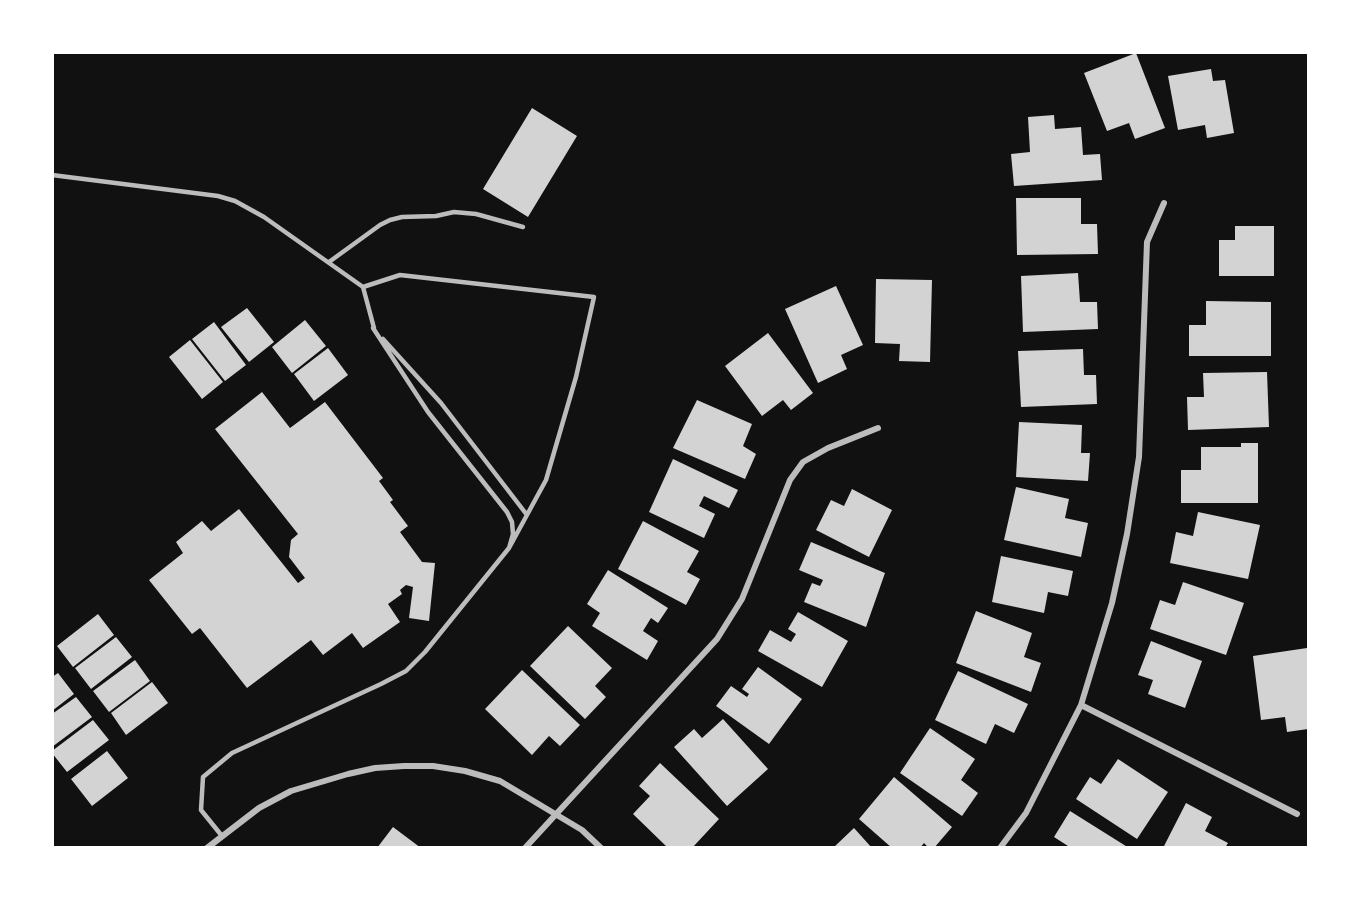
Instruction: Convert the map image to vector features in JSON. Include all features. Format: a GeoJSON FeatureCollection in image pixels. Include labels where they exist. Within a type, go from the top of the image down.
{"type":"FeatureCollection","features":[{"type":"Feature","properties":{"kind":"street"},"geometry":{"type":"LineString","coordinates":[[1000,848],[1026,813],[1081,705],[1112,603],[1127,534],[1138,457],[1147,242],[1164,203]]}},
{"type":"Feature","properties":{"kind":"street"},"geometry":{"type":"LineString","coordinates":[[525,848],[717,639],[742,599],[790,480],[803,462],[828,448],[878,428]]}},
{"type":"Feature","properties":{"kind":"street"},"geometry":{"type":"LineString","coordinates":[[1081,705],[1297,814]]}},
{"type":"Feature","properties":{"kind":"street"},"geometry":{"type":"LineString","coordinates":[[207,848],[259,808],[291,791],[375,768],[433,766],[465,771],[500,782],[582,830],[601,848]]}},
{"type":"Feature","properties":{"kind":"lane"},"geometry":{"type":"LineString","coordinates":[[52,175],[218,196],[235,201],[264,217],[363,287],[373,328],[428,412],[507,512],[512,522],[513,534],[509,548]]}},
{"type":"Feature","properties":{"kind":"lane"},"geometry":{"type":"LineString","coordinates":[[329,262],[380,225],[402,217],[436,216],[454,212],[476,214],[524,227]]}},
{"type":"Feature","properties":{"kind":"lane"},"geometry":{"type":"LineString","coordinates":[[222,836],[201,810],[203,777],[232,753],[406,671],[425,652],[509,548],[546,480],[576,377],[594,297],[400,275],[363,287]]}},
{"type":"Feature","properties":{"kind":"lane"},"geometry":{"type":"LineString","coordinates":[[373,328],[441,403],[527,515]]}},
{"type":"Feature","properties":{"kind":"building"},"geometry":{"type":"Polygon","coordinates":[[[1136,53],[1165,128],[1135,139],[1129,123],[1107,131],[1084,73],[1136,53]]]}},
{"type":"Feature","properties":{"kind":"building"},"geometry":{"type":"Polygon","coordinates":[[[1211,69],[1213,81],[1225,80],[1234,133],[1207,138],[1205,125],[1178,130],[1168,76],[1211,69]]]}},
{"type":"Feature","properties":{"kind":"building"},"geometry":{"type":"Polygon","coordinates":[[[532,108],[577,136],[528,217],[483,189],[532,108]]]}},
{"type":"Feature","properties":{"kind":"building"},"geometry":{"type":"Polygon","coordinates":[[[1054,115],[1055,129],[1081,127],[1083,155],[1100,154],[1102,180],[1014,186],[1011,154],[1030,152],[1028,117],[1054,115]]]}},
{"type":"Feature","properties":{"kind":"building"},"geometry":{"type":"Polygon","coordinates":[[[1016,198],[1081,198],[1081,224],[1097,224],[1098,254],[1017,255],[1016,198]]]}},
{"type":"Feature","properties":{"kind":"building"},"geometry":{"type":"Polygon","coordinates":[[[1235,226],[1274,226],[1274,276],[1219,276],[1219,240],[1235,240],[1235,226]]]}},
{"type":"Feature","properties":{"kind":"building"},"geometry":{"type":"Polygon","coordinates":[[[1078,273],[1080,302],[1097,302],[1098,329],[1023,332],[1021,276],[1078,273]]]}},
{"type":"Feature","properties":{"kind":"building"},"geometry":{"type":"Polygon","coordinates":[[[876,279],[932,280],[930,362],[899,361],[900,344],[875,343],[876,279]]]}},
{"type":"Feature","properties":{"kind":"building"},"geometry":{"type":"Polygon","coordinates":[[[836,286],[863,345],[841,355],[847,369],[818,383],[785,309],[836,286]]]}},
{"type":"Feature","properties":{"kind":"building"},"geometry":{"type":"Polygon","coordinates":[[[1206,301],[1271,302],[1271,356],[1189,356],[1189,325],[1206,325],[1206,301]]]}},
{"type":"Feature","properties":{"kind":"building"},"geometry":{"type":"Polygon","coordinates":[[[247,308],[274,342],[249,362],[221,327],[247,308]]]}},
{"type":"Feature","properties":{"kind":"building"},"geometry":{"type":"Polygon","coordinates":[[[305,320],[326,346],[292,373],[272,347],[305,320]]]}},
{"type":"Feature","properties":{"kind":"building"},"geometry":{"type":"Polygon","coordinates":[[[214,322],[246,365],[225,381],[192,339],[214,322]]]}},
{"type":"Feature","properties":{"kind":"building"},"geometry":{"type":"Polygon","coordinates":[[[768,333],[813,393],[791,410],[783,400],[762,416],[725,366],[768,333]]]}},
{"type":"Feature","properties":{"kind":"building"},"geometry":{"type":"Polygon","coordinates":[[[190,340],[223,382],[202,399],[169,357],[190,340]]]}},
{"type":"Feature","properties":{"kind":"building"},"geometry":{"type":"Polygon","coordinates":[[[328,348],[348,375],[314,401],[294,374],[328,348]]]}},
{"type":"Feature","properties":{"kind":"building"},"geometry":{"type":"Polygon","coordinates":[[[1083,349],[1084,375],[1096,375],[1097,404],[1021,407],[1018,351],[1083,349]]]}},
{"type":"Feature","properties":{"kind":"building"},"geometry":{"type":"Polygon","coordinates":[[[1267,372],[1269,427],[1188,430],[1187,397],[1204,397],[1203,373],[1267,372]]]}},
{"type":"Feature","properties":{"kind":"building"},"geometry":{"type":"Polygon","coordinates":[[[262,392],[290,428],[325,402],[383,478],[379,481],[393,500],[390,502],[408,526],[400,532],[422,562],[435,563],[429,621],[409,618],[413,587],[406,585],[400,590],[402,594],[388,604],[400,622],[363,648],[352,633],[323,655],[311,640],[247,688],[200,628],[192,634],[149,580],[183,553],[176,542],[202,521],[211,531],[239,509],[298,583],[305,578],[289,557],[291,540],[298,534],[215,429],[262,392]]]}},
{"type":"Feature","properties":{"kind":"building"},"geometry":{"type":"Polygon","coordinates":[[[697,400],[752,424],[743,446],[756,454],[745,479],[673,448],[697,400]]]}},
{"type":"Feature","properties":{"kind":"building"},"geometry":{"type":"Polygon","coordinates":[[[1019,422],[1082,425],[1081,453],[1090,453],[1088,481],[1016,477],[1019,422]]]}},
{"type":"Feature","properties":{"kind":"building"},"geometry":{"type":"Polygon","coordinates":[[[1241,443],[1258,443],[1258,503],[1181,503],[1181,470],[1201,470],[1201,447],[1241,447],[1241,443]]]}},
{"type":"Feature","properties":{"kind":"building"},"geometry":{"type":"Polygon","coordinates":[[[673,459],[738,490],[729,508],[704,496],[699,506],[715,514],[704,538],[649,512],[673,459]]]}},
{"type":"Feature","properties":{"kind":"building"},"geometry":{"type":"Polygon","coordinates":[[[1016,487],[1069,499],[1065,518],[1088,523],[1081,557],[1004,540],[1016,487]]]}},
{"type":"Feature","properties":{"kind":"building"},"geometry":{"type":"Polygon","coordinates":[[[852,489],[892,510],[869,557],[816,530],[831,500],[844,506],[852,489]]]}},
{"type":"Feature","properties":{"kind":"building"},"geometry":{"type":"Polygon","coordinates":[[[1198,512],[1260,525],[1248,579],[1170,563],[1176,532],[1193,536],[1198,512]]]}},
{"type":"Feature","properties":{"kind":"building"},"geometry":{"type":"Polygon","coordinates":[[[643,521],[699,551],[687,572],[700,579],[686,605],[618,569],[643,521]]]}},
{"type":"Feature","properties":{"kind":"building"},"geometry":{"type":"Polygon","coordinates":[[[811,542],[885,573],[866,627],[804,602],[812,583],[820,586],[823,580],[799,570],[811,542]]]}},
{"type":"Feature","properties":{"kind":"building"},"geometry":{"type":"Polygon","coordinates":[[[1001,556],[1073,571],[1068,596],[1048,592],[1044,613],[992,602],[1001,556]]]}},
{"type":"Feature","properties":{"kind":"building"},"geometry":{"type":"Polygon","coordinates":[[[608,570],[668,608],[658,623],[651,618],[643,631],[658,641],[647,660],[592,626],[600,613],[587,604],[608,570]]]}},
{"type":"Feature","properties":{"kind":"building"},"geometry":{"type":"Polygon","coordinates":[[[1183,582],[1244,603],[1226,655],[1150,629],[1160,600],[1175,605],[1183,582]]]}},
{"type":"Feature","properties":{"kind":"building"},"geometry":{"type":"Polygon","coordinates":[[[976,611],[1032,633],[1024,657],[1041,663],[1031,692],[956,663],[976,611]]]}},
{"type":"Feature","properties":{"kind":"building"},"geometry":{"type":"Polygon","coordinates":[[[798,612],[848,641],[822,687],[758,651],[770,630],[791,642],[796,634],[788,629],[798,612]]]}},
{"type":"Feature","properties":{"kind":"building"},"geometry":{"type":"Polygon","coordinates":[[[98,614],[114,635],[73,667],[57,646],[98,614]]]}},
{"type":"Feature","properties":{"kind":"building"},"geometry":{"type":"Polygon","coordinates":[[[568,626],[612,668],[595,686],[606,697],[585,719],[530,666],[568,626]]]}},
{"type":"Feature","properties":{"kind":"building"},"geometry":{"type":"Polygon","coordinates":[[[116,637],[132,657],[91,689],[75,668],[116,637]]]}},
{"type":"Feature","properties":{"kind":"building"},"geometry":{"type":"Polygon","coordinates":[[[1151,641],[1202,661],[1185,708],[1148,694],[1153,680],[1138,675],[1151,641]]]}},
{"type":"Feature","properties":{"kind":"building"},"geometry":{"type":"Polygon","coordinates":[[[1307,648],[1308,729],[1287,732],[1285,717],[1261,720],[1253,656],[1307,648]]]}},
{"type":"Feature","properties":{"kind":"building"},"geometry":{"type":"Polygon","coordinates":[[[135,660],[150,681],[109,712],[93,691],[135,660]]]}},
{"type":"Feature","properties":{"kind":"building"},"geometry":{"type":"Polygon","coordinates":[[[758,667],[802,699],[769,744],[716,706],[731,686],[747,697],[749,694],[742,689],[758,667]]]}},
{"type":"Feature","properties":{"kind":"building"},"geometry":{"type":"Polygon","coordinates":[[[522,670],[580,725],[560,746],[549,736],[532,755],[485,709],[522,670]]]}},
{"type":"Feature","properties":{"kind":"building"},"geometry":{"type":"Polygon","coordinates":[[[958,671],[1028,704],[1014,733],[995,724],[986,744],[935,720],[958,671]]]}},
{"type":"Feature","properties":{"kind":"building"},"geometry":{"type":"Polygon","coordinates":[[[58,673],[74,694],[52,711],[52,677],[58,673]]]}},
{"type":"Feature","properties":{"kind":"building"},"geometry":{"type":"Polygon","coordinates":[[[152,682],[168,703],[126,735],[111,713],[152,682]]]}},
{"type":"Feature","properties":{"kind":"building"},"geometry":{"type":"Polygon","coordinates":[[[76,697],[92,717],[52,747],[52,714],[76,697]]]}},
{"type":"Feature","properties":{"kind":"building"},"geometry":{"type":"Polygon","coordinates":[[[723,719],[768,769],[727,806],[674,747],[694,729],[702,738],[723,719]]]}},
{"type":"Feature","properties":{"kind":"building"},"geometry":{"type":"Polygon","coordinates":[[[93,720],[109,740],[67,772],[52,751],[93,720]]]}},
{"type":"Feature","properties":{"kind":"building"},"geometry":{"type":"Polygon","coordinates":[[[930,728],[975,759],[961,780],[978,793],[962,816],[900,773],[930,728]]]}},
{"type":"Feature","properties":{"kind":"building"},"geometry":{"type":"Polygon","coordinates":[[[107,751],[128,778],[92,806],[71,779],[107,751]]]}},
{"type":"Feature","properties":{"kind":"building"},"geometry":{"type":"Polygon","coordinates":[[[1118,759],[1168,792],[1137,839],[1076,799],[1090,777],[1101,784],[1118,759]]]}},
{"type":"Feature","properties":{"kind":"building"},"geometry":{"type":"Polygon","coordinates":[[[660,763],[719,819],[692,848],[668,848],[633,814],[650,796],[639,786],[660,763]]]}},
{"type":"Feature","properties":{"kind":"building"},"geometry":{"type":"Polygon","coordinates":[[[894,777],[952,827],[934,848],[929,848],[924,843],[920,848],[892,848],[859,819],[894,777]]]}},
{"type":"Feature","properties":{"kind":"building"},"geometry":{"type":"Polygon","coordinates":[[[1186,803],[1212,817],[1205,831],[1228,843],[1225,848],[1163,848],[1186,803]]]}},
{"type":"Feature","properties":{"kind":"building"},"geometry":{"type":"Polygon","coordinates":[[[1070,811],[1129,848],[1067,848],[1068,846],[1054,837],[1070,811]]]}},
{"type":"Feature","properties":{"kind":"building"},"geometry":{"type":"Polygon","coordinates":[[[393,827],[421,848],[377,848],[393,827]]]}},
{"type":"Feature","properties":{"kind":"building"},"geometry":{"type":"Polygon","coordinates":[[[854,828],[872,848],[833,848],[854,828]]]}}]}
